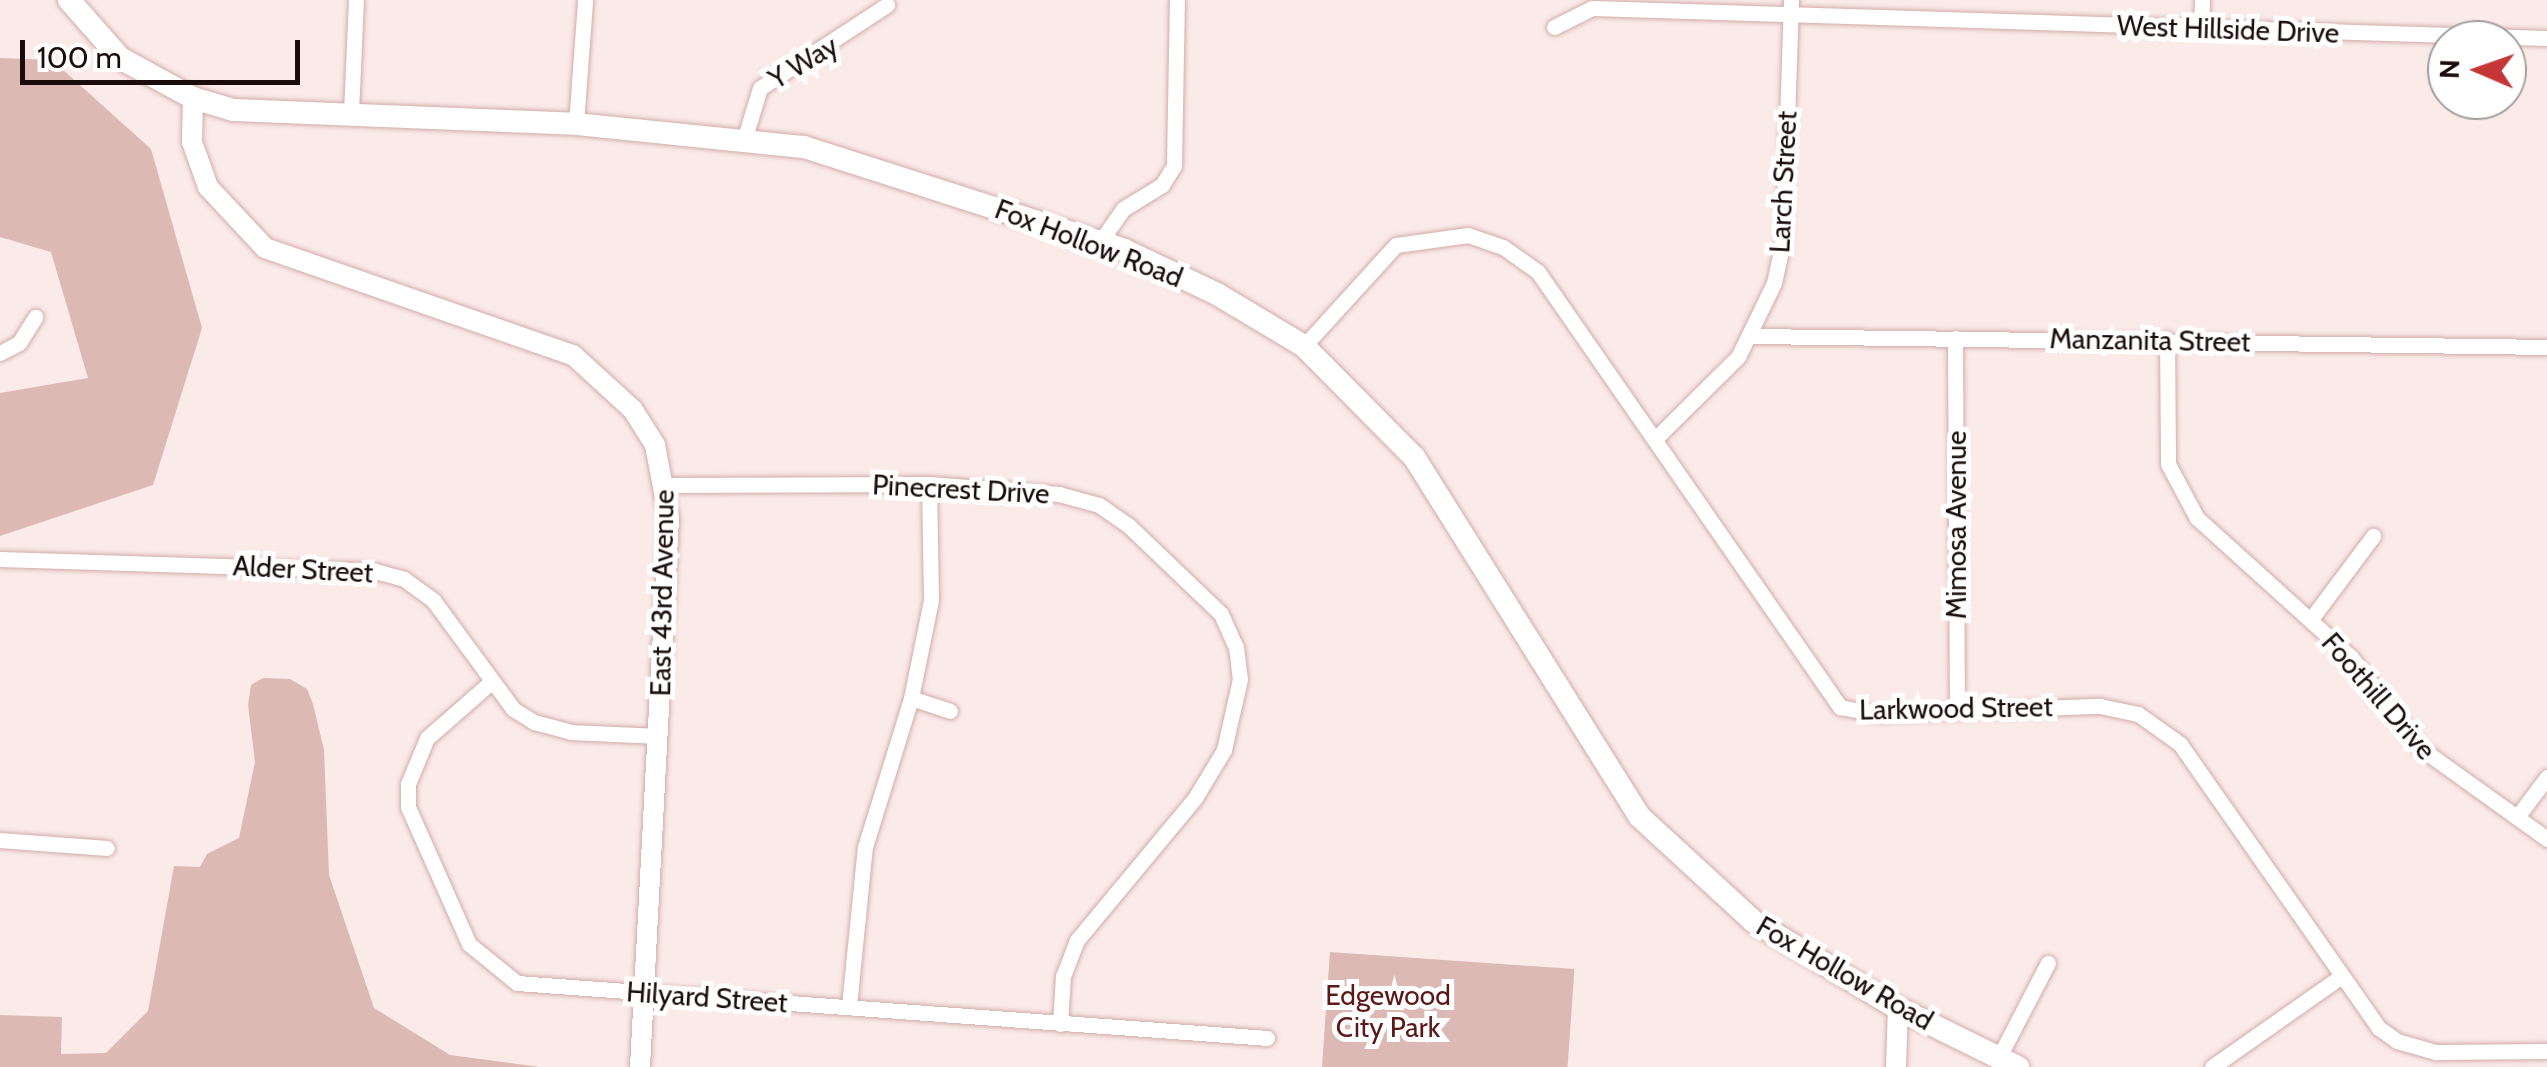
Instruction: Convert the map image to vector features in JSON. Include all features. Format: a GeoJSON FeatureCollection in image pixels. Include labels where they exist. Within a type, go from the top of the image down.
{"type":"FeatureCollection","features":[{"type":"Feature","properties":{"kind":"main road","name":"Fox Hollow Road"},"geometry":{"type":"LineString","coordinates":[[69,0],[120,58],[193,98],[233,110],[576,124],[745,136],[893,171],[1100,242],[1218,294],[1304,346],[1414,457],[1638,816],[1753,921],[1898,1008],[2008,1062]]}},
{"type":"Feature","properties":{"kind":"street"},"geometry":{"type":"LineString","coordinates":[[351,114],[356,0]]}},
{"type":"Feature","properties":{"kind":"street"},"geometry":{"type":"LineString","coordinates":[[576,124],[585,0]]}},
{"type":"Feature","properties":{"kind":"street"},"geometry":{"type":"LineString","coordinates":[[1100,242],[1123,208],[1162,185],[1174,166],[1177,0]]}},
{"type":"Feature","properties":{"kind":"street"},"geometry":{"type":"LineString","coordinates":[[2201,28],[2202,0]]}},
{"type":"Feature","properties":{"kind":"street","name":"Y Way"},"geometry":{"type":"LineString","coordinates":[[745,136],[760,88],[888,5]]}},
{"type":"Feature","properties":{"kind":"street","name":"West Hillside Drive"},"geometry":{"type":"LineString","coordinates":[[1554,27],[1592,8],[1791,8],[2201,28],[2547,38]]}},
{"type":"Feature","properties":{"kind":"street","name":"Larch Street"},"geometry":{"type":"LineString","coordinates":[[1654,439],[1712,386],[1754,336],[1783,242],[1791,8]]}},
{"type":"Feature","properties":{"kind":"street","name":"East 43rd Avenue"},"geometry":{"type":"LineString","coordinates":[[193,98],[192,142],[208,187],[265,248],[572,355],[633,410],[654,445],[667,485],[640,1067]]}},
{"type":"Feature","properties":{"kind":"street","name":"Larkwood Street"},"geometry":{"type":"LineString","coordinates":[[1304,346],[1396,246],[1428,236],[1468,235],[1503,247],[1538,272],[1840,707],[1860,714],[2100,706],[2154,723],[2192,760],[2379,1028],[2412,1047],[2460,1054],[2547,1051]]}},
{"type":"Feature","properties":{"kind":"street"},"geometry":{"type":"LineString","coordinates":[[0,353],[19,343],[35,316]]}},
{"type":"Feature","properties":{"kind":"street","name":"Manzanita Street"},"geometry":{"type":"LineString","coordinates":[[1754,336],[2168,338],[2547,348]]}},
{"type":"Feature","properties":{"kind":"street","name":"Mimosa Avenue"},"geometry":{"type":"LineString","coordinates":[[1955,338],[1958,711]]}},
{"type":"Feature","properties":{"kind":"street","name":"Foothill Drive"},"geometry":{"type":"LineString","coordinates":[[2168,338],[2166,441],[2176,488],[2218,540],[2362,669],[2419,747],[2547,839]]}},
{"type":"Feature","properties":{"kind":"street"},"geometry":{"type":"LineString","coordinates":[[849,1006],[865,847],[911,698],[931,600],[928,484]]}},
{"type":"Feature","properties":{"kind":"street","name":"Pinecrest Drive"},"geometry":{"type":"LineString","coordinates":[[667,485],[928,484],[1059,494],[1099,505],[1201,592],[1236,647],[1238,711],[1224,750],[1195,798],[1077,940],[1063,976],[1060,1024]]}},
{"type":"Feature","properties":{"kind":"street","name":"Foothill Drive"},"geometry":{"type":"LineString","coordinates":[[2311,620],[2374,536]]}},
{"type":"Feature","properties":{"kind":"street","name":"Alder Street"},"geometry":{"type":"LineString","coordinates":[[0,559],[375,572],[404,579],[432,600],[513,709],[550,728],[658,736]]}},
{"type":"Feature","properties":{"kind":"street","name":"Hilyard Street"},"geometry":{"type":"LineString","coordinates":[[492,682],[428,738],[408,784],[414,827],[464,935],[498,973],[517,982],[1266,1038]]}},
{"type":"Feature","properties":{"kind":"street"},"geometry":{"type":"LineString","coordinates":[[911,698],[950,711]]}},
{"type":"Feature","properties":{"kind":"street"},"geometry":{"type":"LineString","coordinates":[[2516,817],[2547,777]]}},
{"type":"Feature","properties":{"kind":"street"},"geometry":{"type":"LineString","coordinates":[[0,840],[106,848]]}},
{"type":"Feature","properties":{"kind":"street","name":"Fox Hollow Road"},"geometry":{"type":"LineString","coordinates":[[2008,1062],[2048,963]]}},
{"type":"Feature","properties":{"kind":"street"},"geometry":{"type":"LineString","coordinates":[[2212,1067],[2340,977]]}},
{"type":"Feature","properties":{"kind":"street"},"geometry":{"type":"LineString","coordinates":[[1896,1067],[1898,1008]]}},
{"type":"Feature","properties":{"kind":"street"},"geometry":{"type":"LineString","coordinates":[[2232,1067],[2237,1048]]}},
{"type":"Feature","properties":{"kind":"green space"},"geometry":{"type":"Polygon","coordinates":[[[0,58],[52,60],[151,149],[202,328],[153,485],[0,536],[0,393],[88,378],[51,252],[0,237],[0,58]]]}},
{"type":"Feature","properties":{"kind":"green space"},"geometry":{"type":"Polygon","coordinates":[[[263,678],[290,679],[307,689],[313,704],[324,750],[329,875],[374,1008],[450,1055],[539,1067],[0,1067],[0,1015],[62,1017],[61,1054],[106,1053],[148,1011],[174,866],[200,867],[207,854],[239,838],[255,762],[248,705],[251,685],[263,678]]]}},
{"type":"Feature","properties":{"kind":"green space","name":"Edgewood City Park"},"geometry":{"type":"Polygon","coordinates":[[[1330,952],[1574,969],[1568,1067],[1322,1067],[1330,952]]]}}]}
